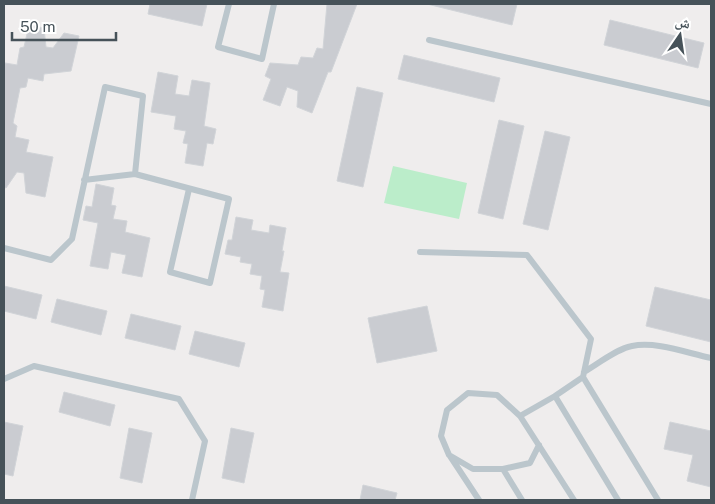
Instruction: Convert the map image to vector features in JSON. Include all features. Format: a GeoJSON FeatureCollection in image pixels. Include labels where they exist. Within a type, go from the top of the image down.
{"type":"FeatureCollection","features":[{"type":"Feature","properties":{"kind":"lane"},"geometry":{"type":"LineString","coordinates":[[229,4],[218,47],[262,59],[274,4]]}},
{"type":"Feature","properties":{"kind":"lane"},"geometry":{"type":"LineString","coordinates":[[428,40],[711,104]]}},
{"type":"Feature","properties":{"kind":"lane"},"geometry":{"type":"LineString","coordinates":[[4,248],[51,260],[72,239],[105,87],[143,96],[135,174]]}},
{"type":"Feature","properties":{"kind":"lane"},"geometry":{"type":"LineString","coordinates":[[84,180],[135,174],[229,199],[210,283],[170,272],[189,189]]}},
{"type":"Feature","properties":{"kind":"lane"},"geometry":{"type":"LineString","coordinates":[[420,252],[527,255],[591,339],[584,374],[658,500]]}},
{"type":"Feature","properties":{"kind":"lane"},"geometry":{"type":"LineString","coordinates":[[520,416],[555,396],[620,350],[631,346],[656,346],[711,358]]}},
{"type":"Feature","properties":{"kind":"lane"},"geometry":{"type":"LineString","coordinates":[[4,379],[34,366],[179,399],[205,441],[192,500]]}},
{"type":"Feature","properties":{"kind":"lane"},"geometry":{"type":"LineString","coordinates":[[479,500],[449,455],[441,436],[447,410],[468,393],[497,395],[520,416],[574,500]]}},
{"type":"Feature","properties":{"kind":"lane"},"geometry":{"type":"LineString","coordinates":[[555,396],[618,500]]}},
{"type":"Feature","properties":{"kind":"lane"},"geometry":{"type":"LineString","coordinates":[[449,455],[473,469],[503,469],[530,463],[538,445]]}},
{"type":"Feature","properties":{"kind":"lane"},"geometry":{"type":"LineString","coordinates":[[503,469],[522,500]]}},
{"type":"Feature","properties":{"kind":"green space"},"geometry":{"type":"Polygon","coordinates":[[[393,166],[467,183],[459,219],[384,203],[393,166]]]}},
{"type":"Feature","properties":{"kind":"building"},"geometry":{"type":"Polygon","coordinates":[[[150,4],[207,4],[202,26],[148,14],[150,4]]]}},
{"type":"Feature","properties":{"kind":"building"},"geometry":{"type":"Polygon","coordinates":[[[327,4],[357,4],[331,72],[328,72],[312,113],[297,107],[298,91],[287,87],[280,106],[263,100],[271,79],[265,76],[270,63],[298,65],[301,57],[313,58],[317,48],[323,49],[327,4]]]}},
{"type":"Feature","properties":{"kind":"building"},"geometry":{"type":"Polygon","coordinates":[[[427,4],[517,4],[512,25],[427,4]]]}},
{"type":"Feature","properties":{"kind":"building"},"geometry":{"type":"Polygon","coordinates":[[[610,20],[704,43],[698,68],[604,45],[610,20]]]}},
{"type":"Feature","properties":{"kind":"building"},"geometry":{"type":"Polygon","coordinates":[[[29,25],[44,28],[46,47],[53,48],[64,33],[79,36],[71,71],[44,74],[43,81],[28,78],[26,87],[20,88],[13,123],[17,126],[15,137],[29,140],[26,152],[53,157],[45,197],[26,193],[24,173],[17,172],[6,188],[4,187],[5,63],[17,65],[20,48],[24,47],[29,25]]]}},
{"type":"Feature","properties":{"kind":"building"},"geometry":{"type":"Polygon","coordinates":[[[404,55],[500,78],[494,102],[398,79],[404,55]]]}},
{"type":"Feature","properties":{"kind":"building"},"geometry":{"type":"Polygon","coordinates":[[[158,72],[178,76],[175,94],[189,96],[192,80],[210,83],[204,126],[216,129],[213,144],[207,143],[203,166],[185,163],[188,144],[183,143],[186,131],[174,129],[176,116],[151,112],[158,72]]]}},
{"type":"Feature","properties":{"kind":"building"},"geometry":{"type":"Polygon","coordinates":[[[357,87],[383,93],[363,187],[337,181],[357,87]]]}},
{"type":"Feature","properties":{"kind":"building"},"geometry":{"type":"Polygon","coordinates":[[[499,120],[524,126],[503,219],[478,213],[499,120]]]}},
{"type":"Feature","properties":{"kind":"building"},"geometry":{"type":"Polygon","coordinates":[[[545,131],[570,137],[548,230],[523,224],[545,131]]]}},
{"type":"Feature","properties":{"kind":"building"},"geometry":{"type":"Polygon","coordinates":[[[96,184],[114,188],[111,205],[116,206],[113,219],[127,221],[125,232],[150,238],[142,277],[122,273],[126,255],[111,252],[108,269],[90,266],[98,223],[83,220],[86,206],[92,207],[96,184]]]}},
{"type":"Feature","properties":{"kind":"building"},"geometry":{"type":"Polygon","coordinates":[[[236,217],[253,220],[251,230],[269,233],[270,225],[286,228],[280,272],[289,273],[283,311],[262,307],[265,290],[260,289],[262,276],[250,274],[252,264],[240,262],[241,257],[225,254],[228,240],[232,240],[236,217]]]}},
{"type":"Feature","properties":{"kind":"building"},"geometry":{"type":"Polygon","coordinates":[[[4,286],[42,295],[36,319],[4,311],[4,286]]]}},
{"type":"Feature","properties":{"kind":"building"},"geometry":{"type":"Polygon","coordinates":[[[655,287],[711,300],[711,342],[646,326],[655,287]]]}},
{"type":"Feature","properties":{"kind":"building"},"geometry":{"type":"Polygon","coordinates":[[[57,299],[107,311],[101,335],[51,322],[57,299]]]}},
{"type":"Feature","properties":{"kind":"building"},"geometry":{"type":"Polygon","coordinates":[[[427,306],[437,351],[377,363],[368,318],[427,306]]]}},
{"type":"Feature","properties":{"kind":"building"},"geometry":{"type":"Polygon","coordinates":[[[131,314],[181,326],[175,350],[125,338],[131,314]]]}},
{"type":"Feature","properties":{"kind":"building"},"geometry":{"type":"Polygon","coordinates":[[[195,331],[245,343],[239,367],[189,354],[195,331]]]}},
{"type":"Feature","properties":{"kind":"building"},"geometry":{"type":"Polygon","coordinates":[[[64,392],[115,405],[110,426],[59,412],[64,392]]]}},
{"type":"Feature","properties":{"kind":"building"},"geometry":{"type":"Polygon","coordinates":[[[4,422],[23,426],[13,476],[4,474],[4,422]]]}},
{"type":"Feature","properties":{"kind":"building"},"geometry":{"type":"Polygon","coordinates":[[[670,422],[711,431],[711,487],[687,481],[693,455],[664,449],[670,422]]]}},
{"type":"Feature","properties":{"kind":"building"},"geometry":{"type":"Polygon","coordinates":[[[129,428],[152,433],[142,483],[120,478],[129,428]]]}},
{"type":"Feature","properties":{"kind":"building"},"geometry":{"type":"Polygon","coordinates":[[[231,428],[254,433],[244,483],[222,478],[231,428]]]}},
{"type":"Feature","properties":{"kind":"building"},"geometry":{"type":"Polygon","coordinates":[[[363,485],[397,493],[395,500],[360,500],[363,485]]]}}]}
